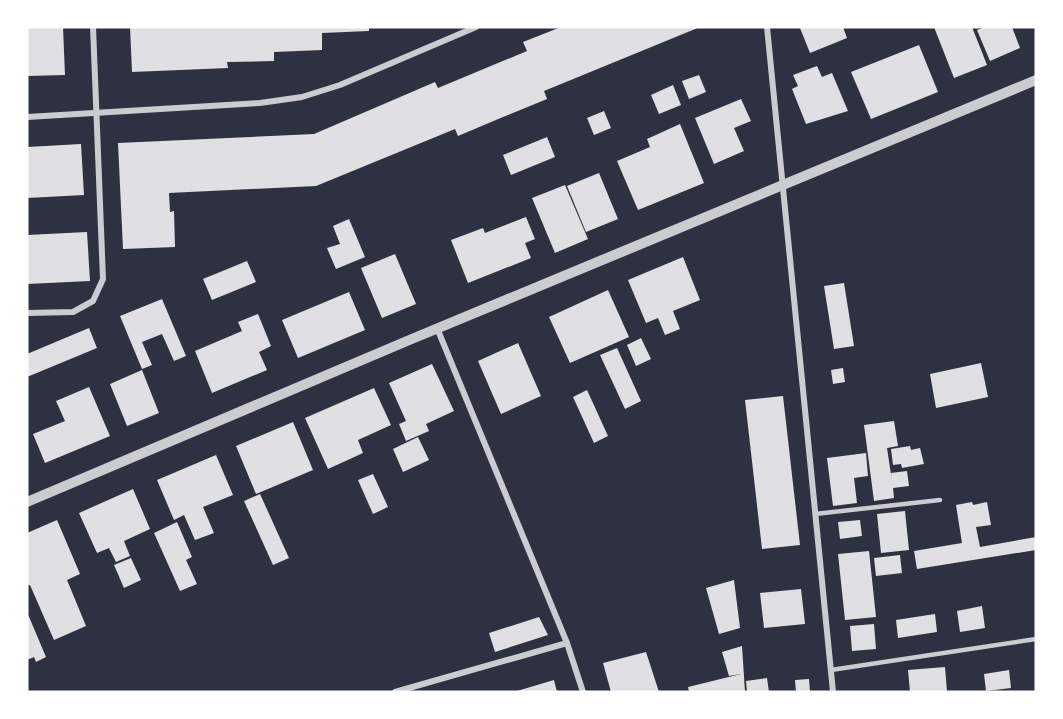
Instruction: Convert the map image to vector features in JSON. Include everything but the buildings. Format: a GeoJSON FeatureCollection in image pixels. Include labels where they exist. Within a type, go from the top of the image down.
{"type":"FeatureCollection","features":[{"type":"Feature","properties":{"kind":"street"},"geometry":{"type":"LineString","coordinates":[[27,313],[73,312],[93,301],[103,279],[93,27]]}},
{"type":"Feature","properties":{"kind":"street"},"geometry":{"type":"LineString","coordinates":[[767,27],[833,692]]}},
{"type":"Feature","properties":{"kind":"street"},"geometry":{"type":"LineString","coordinates":[[27,117],[260,103],[302,97],[340,85],[473,28]]}},
{"type":"Feature","properties":{"kind":"street"},"geometry":{"type":"LineString","coordinates":[[27,502],[437,328],[1036,80]]}},
{"type":"Feature","properties":{"kind":"street"},"geometry":{"type":"LineString","coordinates":[[437,328],[567,643],[583,692]]}},
{"type":"Feature","properties":{"kind":"street"},"geometry":{"type":"LineString","coordinates":[[395,692],[567,643]]}},
{"type":"Feature","properties":{"kind":"lane"},"geometry":{"type":"LineString","coordinates":[[815,514],[940,500]]}},
{"type":"Feature","properties":{"kind":"lane"},"geometry":{"type":"LineString","coordinates":[[831,670],[1036,639]]}}]}
